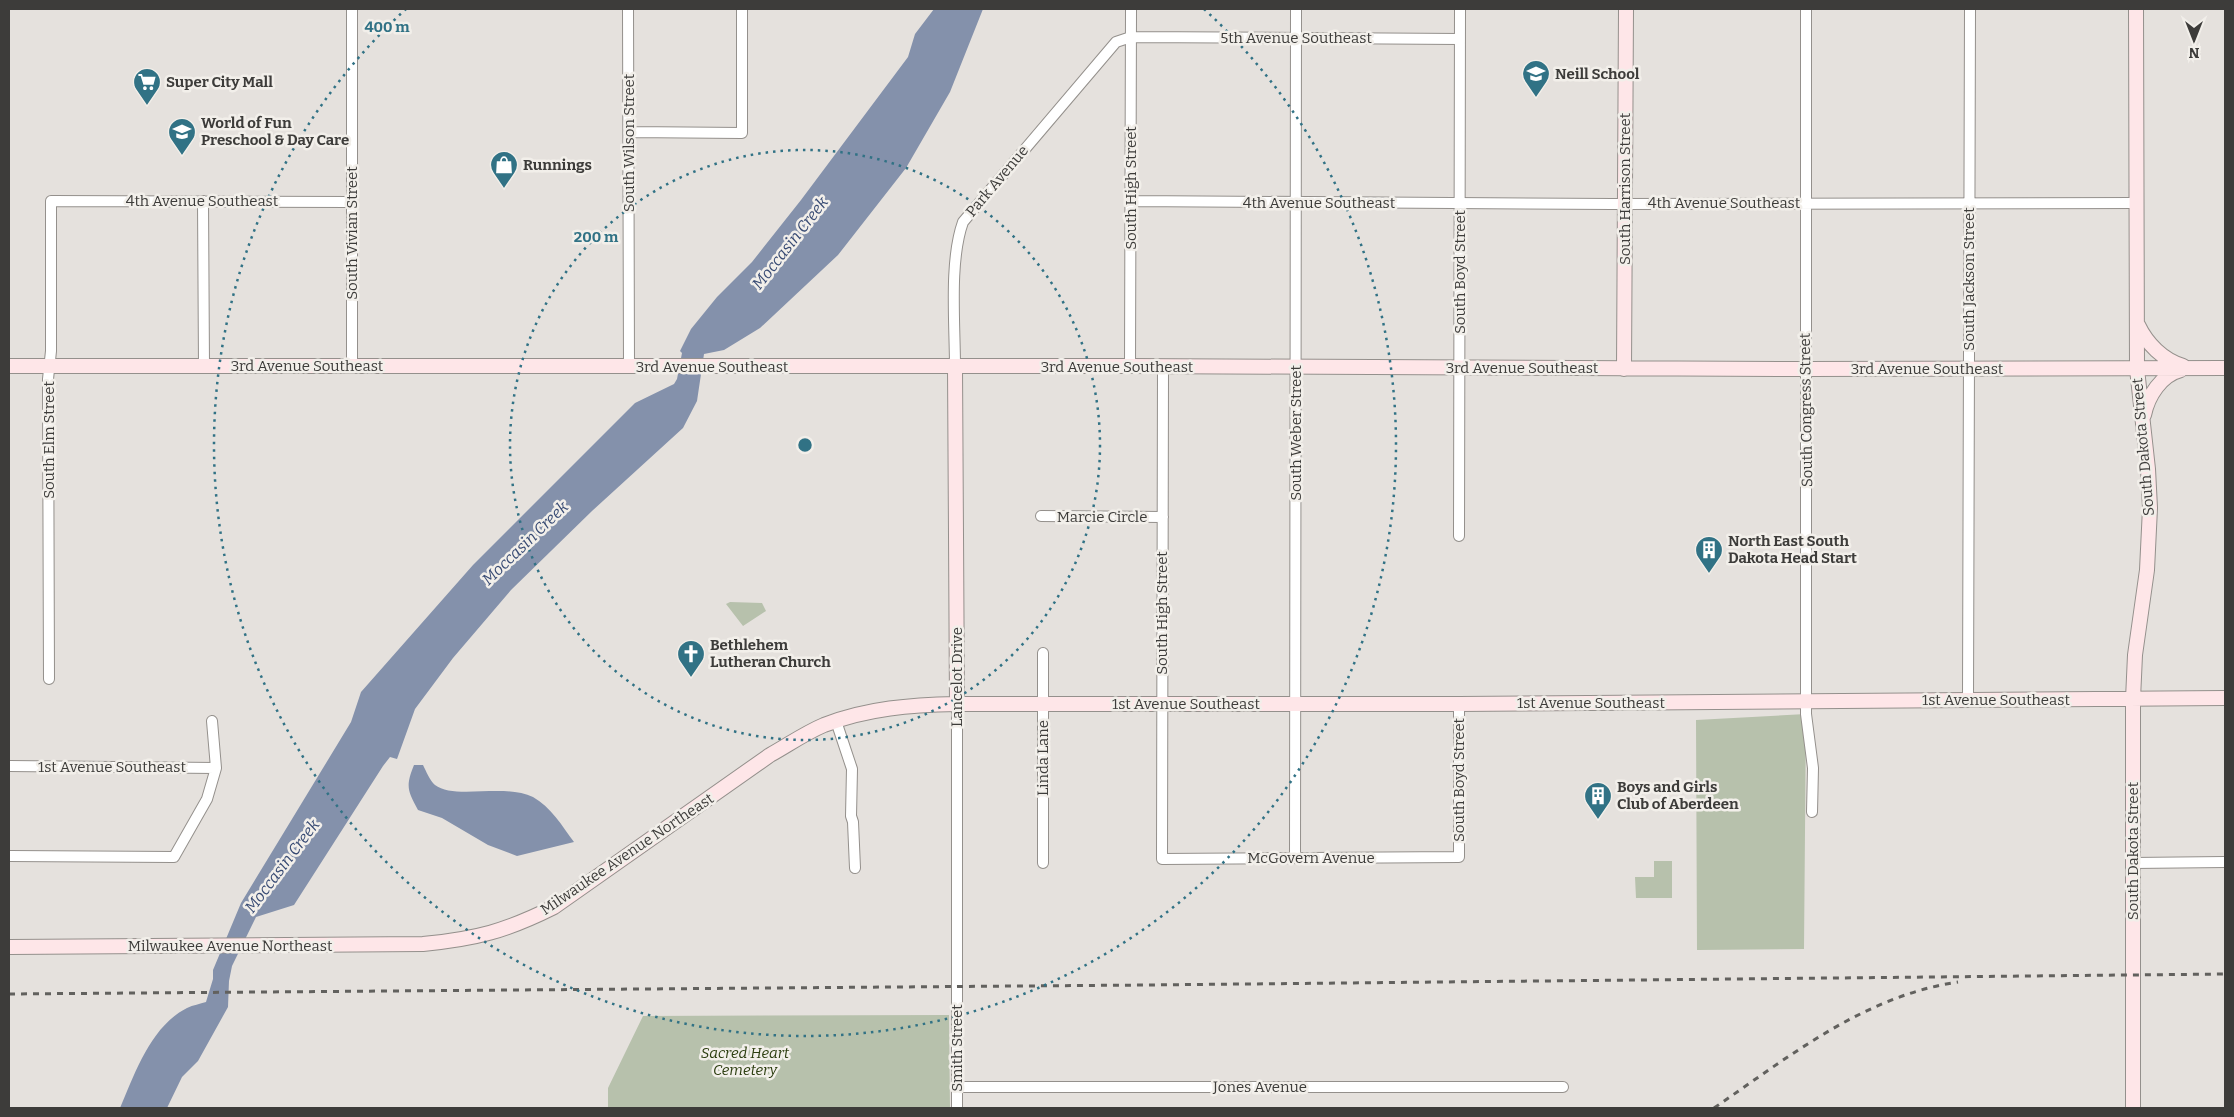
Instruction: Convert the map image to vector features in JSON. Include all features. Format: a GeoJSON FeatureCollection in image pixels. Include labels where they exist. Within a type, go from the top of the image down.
{"type":"FeatureCollection","features":[{"type":"Feature","properties":{"kind":"street","name":"South Vivian Street"},"geometry":{"type":"LineString","coordinates":[[352,9],[352,366]]}},
{"type":"Feature","properties":{"kind":"street","name":"South Wilson Street"},"geometry":{"type":"LineString","coordinates":[[628,9],[629,367]]}},
{"type":"Feature","properties":{"kind":"street"},"geometry":{"type":"LineString","coordinates":[[629,132],[742,133],[742,9]]}},
{"type":"Feature","properties":{"kind":"street","name":"South High Street"},"geometry":{"type":"LineString","coordinates":[[1130,366],[1131,9]]}},
{"type":"Feature","properties":{"kind":"street","name":"South Weber Street"},"geometry":{"type":"LineString","coordinates":[[1295,858],[1296,9]]}},
{"type":"Feature","properties":{"kind":"street","name":"South Boyd Street"},"geometry":{"type":"LineString","coordinates":[[1459,536],[1460,9]]}},
{"type":"Feature","properties":{"kind":"street","name":"South Harrison Street"},"geometry":{"type":"LineString","coordinates":[[1624,369],[1626,9]]}},
{"type":"Feature","properties":{"kind":"street","name":"South Congress Street"},"geometry":{"type":"LineString","coordinates":[[1806,9],[1806,702],[1813,768],[1812,812]]}},
{"type":"Feature","properties":{"kind":"street","name":"South Jackson Street"},"geometry":{"type":"LineString","coordinates":[[1968,700],[1970,9]]}},
{"type":"Feature","properties":{"kind":"street","name":"South Dakota Street"},"geometry":{"type":"LineString","coordinates":[[2133,1108],[2133,699],[2135,655],[2147,570],[2149,531],[2148,469],[2137,369],[2136,9]]}},
{"type":"Feature","properties":{"kind":"street","name":"5th Avenue Southeast"},"geometry":{"type":"LineString","coordinates":[[1131,37],[1460,39]]}},
{"type":"Feature","properties":{"kind":"street","name":"Park Avenue"},"geometry":{"type":"LineString","coordinates":[[955,367],[955,258],[958,237],[964,222],[1108,50],[1116,42],[1131,37]]}},
{"type":"Feature","properties":{"kind":"street","name":"4th Avenue Southeast"},"geometry":{"type":"LineString","coordinates":[[52,201],[352,202]]}},
{"type":"Feature","properties":{"kind":"street","name":"South Elm Street"},"geometry":{"type":"LineString","coordinates":[[49,679],[48,379],[50,366],[52,201]]}},
{"type":"Feature","properties":{"kind":"street"},"geometry":{"type":"LineString","coordinates":[[203,201],[204,366]]}},
{"type":"Feature","properties":{"kind":"street","name":"4th Avenue Southeast"},"geometry":{"type":"LineString","coordinates":[[1131,201],[1625,204],[2137,202]]}},
{"type":"Feature","properties":{"kind":"street"},"geometry":{"type":"LineString","coordinates":[[2137,324],[2142,334],[2158,352],[2176,364],[2189,368]]}},
{"type":"Feature","properties":{"kind":"street","name":"3rd Avenue Southeast"},"geometry":{"type":"LineString","coordinates":[[9,366],[1130,366],[1624,369],[2225,368]]}},
{"type":"Feature","properties":{"kind":"street","name":"Lancelot Drive"},"geometry":{"type":"LineString","coordinates":[[955,367],[957,987]]}},
{"type":"Feature","properties":{"kind":"street","name":"South High Street"},"geometry":{"type":"LineString","coordinates":[[1162,859],[1163,367]]}},
{"type":"Feature","properties":{"kind":"street"},"geometry":{"type":"LineString","coordinates":[[2143,426],[2144,412],[2160,382],[2176,372],[2189,368]]}},
{"type":"Feature","properties":{"kind":"street","name":"Marcie Circle"},"geometry":{"type":"LineString","coordinates":[[1041,516],[1163,517]]}},
{"type":"Feature","properties":{"kind":"street","name":"Linda Lane"},"geometry":{"type":"LineString","coordinates":[[1042,863],[1043,653]]}},
{"type":"Feature","properties":{"kind":"street","name":"1st Avenue Southeast"},"geometry":{"type":"LineString","coordinates":[[957,704],[1459,704],[2225,698]]}},
{"type":"Feature","properties":{"kind":"street","name":"Milwaukee Avenue Northeast"},"geometry":{"type":"LineString","coordinates":[[9,947],[423,944],[483,936],[520,924],[554,907],[770,755],[807,734],[836,721],[878,709],[957,704]]}},
{"type":"Feature","properties":{"kind":"street","name":"South Boyd Street"},"geometry":{"type":"LineString","coordinates":[[1459,704],[1460,857]]}},
{"type":"Feature","properties":{"kind":"street"},"geometry":{"type":"LineString","coordinates":[[836,721],[852,769],[851,816],[853,822],[855,868]]}},
{"type":"Feature","properties":{"kind":"street"},"geometry":{"type":"LineString","coordinates":[[9,856],[174,857],[207,799],[216,768],[212,722]]}},
{"type":"Feature","properties":{"kind":"street","name":"1st Avenue Southeast"},"geometry":{"type":"LineString","coordinates":[[9,766],[216,768]]}},
{"type":"Feature","properties":{"kind":"street","name":"McGovern Avenue"},"geometry":{"type":"LineString","coordinates":[[1162,859],[1460,857]]}},
{"type":"Feature","properties":{"kind":"street"},"geometry":{"type":"LineString","coordinates":[[2134,863],[2225,862]]}},
{"type":"Feature","properties":{"kind":"street","name":"Smith Street"},"geometry":{"type":"LineString","coordinates":[[957,987],[957,1108]]}},
{"type":"Feature","properties":{"kind":"street","name":"Jones Avenue"},"geometry":{"type":"LineString","coordinates":[[957,1087],[1563,1087]]}},
{"type":"Feature","properties":{"kind":"green space"},"geometry":{"type":"Polygon","coordinates":[[[730,602],[762,603],[766,611],[743,626],[726,604],[730,602]]]}},
{"type":"Feature","properties":{"kind":"green space"},"geometry":{"type":"Polygon","coordinates":[[[1806,714],[1804,949],[1697,950],[1696,720],[1806,714]]]}},
{"type":"Feature","properties":{"kind":"green space"},"geometry":{"type":"Polygon","coordinates":[[[1654,861],[1672,861],[1672,898],[1636,898],[1635,877],[1654,877],[1654,861]]]}},
{"type":"Feature","properties":{"kind":"green space","name":"Sacred Heart Cemetery"},"geometry":{"type":"Polygon","coordinates":[[[949,1015],[950,1108],[608,1108],[608,1088],[643,1016],[949,1015]]]}},
{"type":"Feature","properties":{"kind":"water","name":"Moccasin Creek"},"geometry":{"type":"Polygon","coordinates":[[[934,9],[983,9],[950,92],[906,168],[838,255],[760,328],[724,350],[704,354],[697,401],[683,428],[592,511],[511,590],[453,658],[415,709],[397,759],[390,757],[383,766],[294,905],[256,917],[232,966],[229,981],[228,1007],[198,1061],[182,1077],[167,1108],[120,1108],[138,1066],[163,1026],[187,1008],[206,1002],[213,979],[213,970],[241,903],[351,722],[361,692],[473,565],[635,403],[674,384],[677,379],[682,353],[680,351],[691,329],[717,297],[752,262],[801,200],[908,57],[915,34],[934,9]]]}},
{"type":"Feature","properties":{"kind":"water"},"geometry":{"type":"Polygon","coordinates":[[[414,765],[423,765],[433,783],[444,789],[467,792],[509,791],[533,797],[551,811],[574,842],[517,856],[488,845],[442,818],[418,810],[409,789],[409,779],[414,765]]]}},
{"type":"Feature","properties":{"kind":"railway"},"geometry":{"type":"LineString","coordinates":[[9,994],[2225,974]]}},
{"type":"Feature","properties":{"kind":"railway"},"geometry":{"type":"LineString","coordinates":[[1714,1108],[1800,1049],[1860,1014],[1891,1000],[1924,989],[1958,982]]}},
{"type":"Feature","properties":{"kind":"place","name":"Neill School"},"geometry":{"type":"Point","coordinates":[1536,98]}},
{"type":"Feature","properties":{"kind":"place","name":"Super City Mall"},"geometry":{"type":"Point","coordinates":[147,106]}},
{"type":"Feature","properties":{"kind":"place","name":"World of Fun Preschool & Day Care"},"geometry":{"type":"Point","coordinates":[182,156]}},
{"type":"Feature","properties":{"kind":"place","name":"Runnings"},"geometry":{"type":"Point","coordinates":[504,189]}},
{"type":"Feature","properties":{"kind":"place","name":"North East South Dakota Head Start"},"geometry":{"type":"Point","coordinates":[1709,574]}},
{"type":"Feature","properties":{"kind":"place","name":"Bethlehem Lutheran Church"},"geometry":{"type":"Point","coordinates":[691,678]}},
{"type":"Feature","properties":{"kind":"place","name":"Boys and Girls Club of Aberdeen"},"geometry":{"type":"Point","coordinates":[1598,820]}}]}
